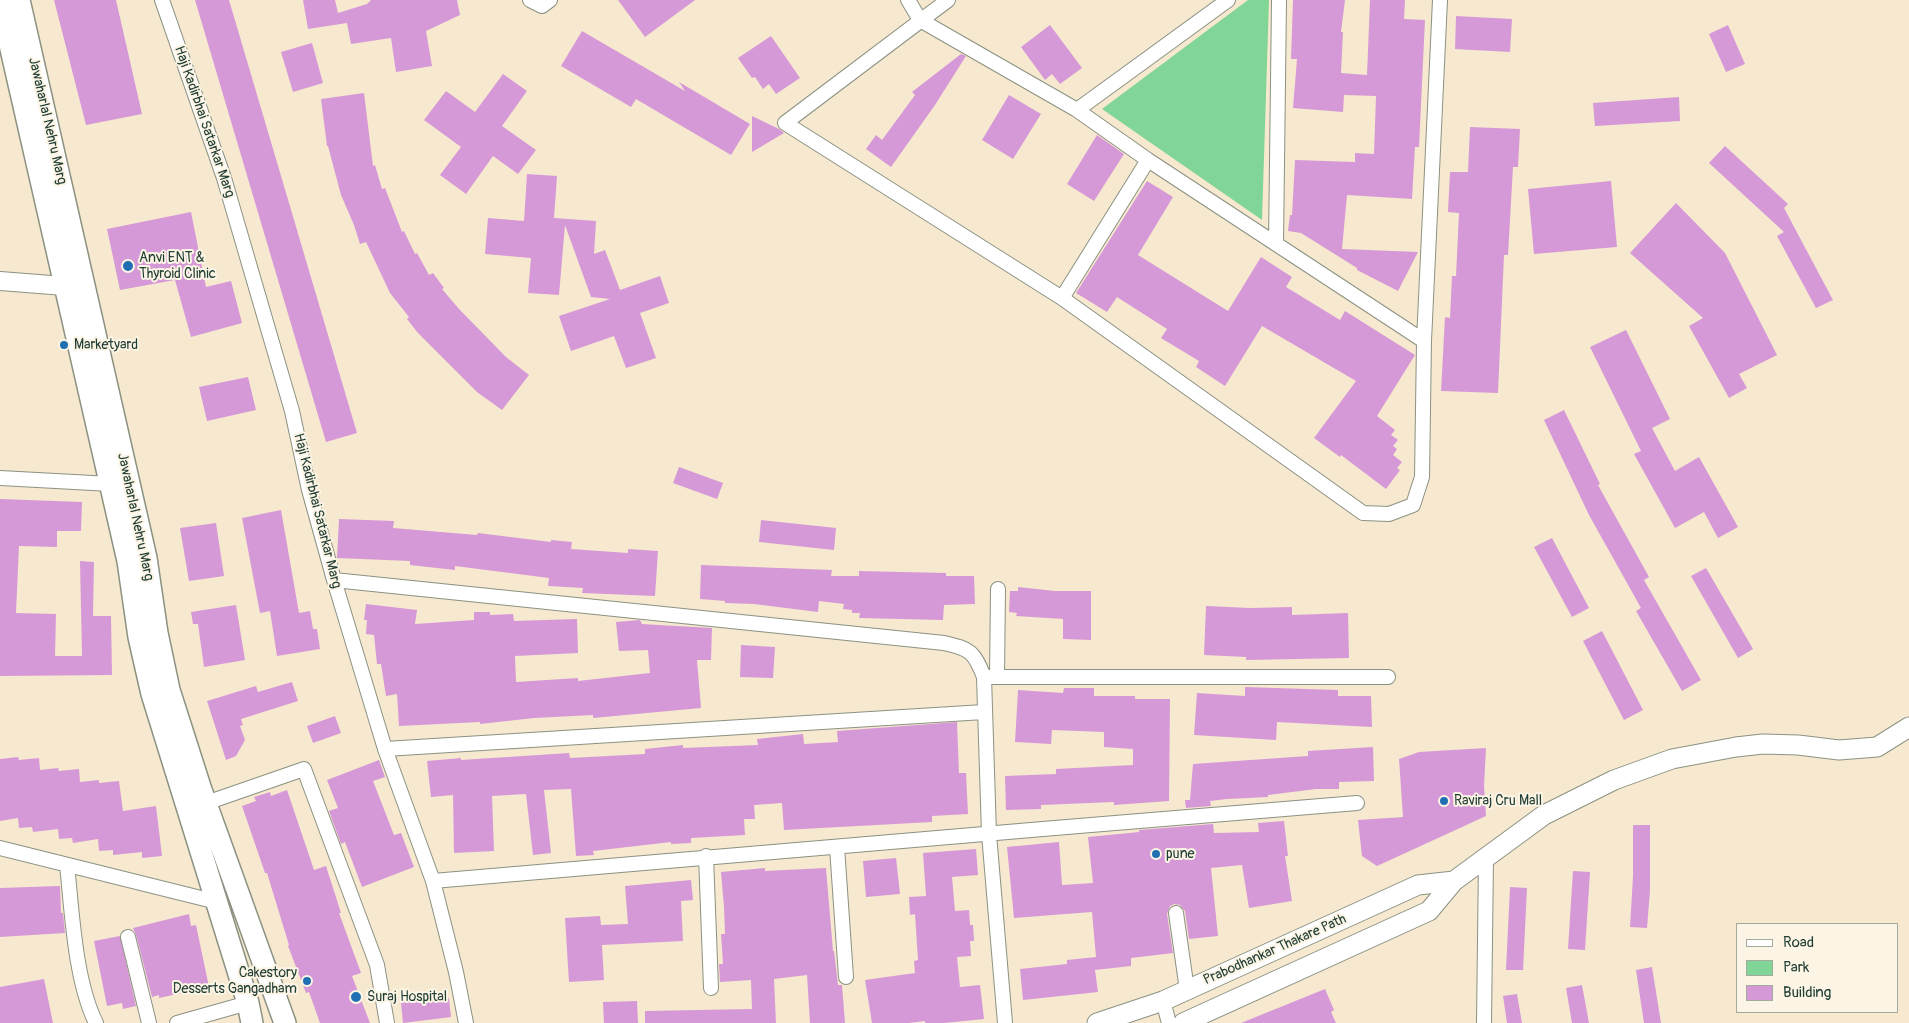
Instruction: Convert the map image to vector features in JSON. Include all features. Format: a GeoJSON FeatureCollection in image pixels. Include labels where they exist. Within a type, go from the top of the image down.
{"type":"FeatureCollection","features":[{"type":"Feature","properties":{"kind":"main road","name":"Jawaharlal Nehru Marg"},"geometry":{"type":"LineString","coordinates":[[19,0],[75,287],[110,484],[128,561],[140,636],[152,694],[196,795],[285,1023]]}},
{"type":"Feature","properties":{"kind":"main road","name":"Jawaharlal Nehru Marg"},"geometry":{"type":"LineString","coordinates":[[0,1],[146,558],[157,633],[169,690],[196,795],[216,902],[250,1013]]}},
{"type":"Feature","properties":{"kind":"main road","name":"Prabodhankar Thakare Path"},"geometry":{"type":"LineString","coordinates":[[1183,1023],[1429,911],[1454,882],[1544,815],[1614,780],[1672,759],[1736,747],[1763,744],[1798,745],[1839,750],[1877,747],[1909,727]]}},
{"type":"Feature","properties":{"kind":"main road","name":"Prabodhankar Thakare Path"},"geometry":{"type":"LineString","coordinates":[[1098,1023],[1163,1001],[1418,885],[1454,882]]}},
{"type":"Feature","properties":{"kind":"street","name":"Haji Kadirbhai Satarkar Marg"},"geometry":{"type":"LineString","coordinates":[[162,0],[224,178],[292,412],[309,490],[334,580],[385,748],[433,882],[456,972],[466,1023]]}},
{"type":"Feature","properties":{"kind":"street"},"geometry":{"type":"LineString","coordinates":[[530,0],[542,6],[550,0]]}},
{"type":"Feature","properties":{"kind":"street"},"geometry":{"type":"LineString","coordinates":[[908,0],[920,20],[1076,110],[1148,160],[1424,342]]}},
{"type":"Feature","properties":{"kind":"street"},"geometry":{"type":"LineString","coordinates":[[948,0],[785,123],[1062,298],[1363,513],[1390,514],[1413,505],[1422,477],[1424,342],[1440,0]]}},
{"type":"Feature","properties":{"kind":"street"},"geometry":{"type":"LineString","coordinates":[[1076,110],[1228,0]]}},
{"type":"Feature","properties":{"kind":"street"},"geometry":{"type":"LineString","coordinates":[[1276,244],[1279,0]]}},
{"type":"Feature","properties":{"kind":"street"},"geometry":{"type":"LineString","coordinates":[[1062,298],[1148,160]]}},
{"type":"Feature","properties":{"kind":"street"},"geometry":{"type":"LineString","coordinates":[[0,282],[75,287]]}},
{"type":"Feature","properties":{"kind":"street"},"geometry":{"type":"LineString","coordinates":[[0,478],[110,484]]}},
{"type":"Feature","properties":{"kind":"street"},"geometry":{"type":"LineString","coordinates":[[334,580],[944,642],[962,647],[976,658],[990,676]]}},
{"type":"Feature","properties":{"kind":"street"},"geometry":{"type":"LineString","coordinates":[[998,589],[990,676],[984,712],[989,834],[1005,1023]]}},
{"type":"Feature","properties":{"kind":"street"},"geometry":{"type":"LineString","coordinates":[[990,676],[1388,676]]}},
{"type":"Feature","properties":{"kind":"street"},"geometry":{"type":"LineString","coordinates":[[385,748],[984,712]]}},
{"type":"Feature","properties":{"kind":"street"},"geometry":{"type":"LineString","coordinates":[[196,795],[304,769],[377,965],[387,1023]]}},
{"type":"Feature","properties":{"kind":"street"},"geometry":{"type":"LineString","coordinates":[[433,882],[706,856],[1357,804]]}},
{"type":"Feature","properties":{"kind":"street"},"geometry":{"type":"LineString","coordinates":[[837,847],[846,977]]}},
{"type":"Feature","properties":{"kind":"street"},"geometry":{"type":"LineString","coordinates":[[0,848],[216,902]]}},
{"type":"Feature","properties":{"kind":"street"},"geometry":{"type":"LineString","coordinates":[[706,856],[711,988]]}},
{"type":"Feature","properties":{"kind":"street"},"geometry":{"type":"LineString","coordinates":[[1484,1023],[1486,858]]}},
{"type":"Feature","properties":{"kind":"street"},"geometry":{"type":"LineString","coordinates":[[67,865],[75,940],[89,1010],[96,1023]]}},
{"type":"Feature","properties":{"kind":"street"},"geometry":{"type":"LineString","coordinates":[[1176,913],[1187,990]]}},
{"type":"Feature","properties":{"kind":"street"},"geometry":{"type":"LineString","coordinates":[[128,937],[150,1023]]}},
{"type":"Feature","properties":{"kind":"street"},"geometry":{"type":"LineString","coordinates":[[1163,1001],[1169,1023]]}},
{"type":"Feature","properties":{"kind":"street"},"geometry":{"type":"LineString","coordinates":[[184,1022],[250,1013]]}},
{"type":"Feature","properties":{"kind":"green space"},"geometry":{"type":"Polygon","coordinates":[[[1248,0],[1269,0],[1262,220],[1102,109],[1248,0]]]}},
{"type":"Feature","properties":{"kind":"building"},"geometry":{"type":"Polygon","coordinates":[[[54,0],[116,0],[142,114],[86,125],[54,0]]]}},
{"type":"Feature","properties":{"kind":"building"},"geometry":{"type":"Polygon","coordinates":[[[195,0],[229,0],[357,433],[326,442],[195,0]]]}},
{"type":"Feature","properties":{"kind":"building"},"geometry":{"type":"Polygon","coordinates":[[[303,0],[335,0],[338,13],[367,4],[371,0],[457,0],[460,15],[426,31],[432,66],[396,72],[391,38],[351,44],[347,23],[308,29],[303,0]]]}},
{"type":"Feature","properties":{"kind":"building"},"geometry":{"type":"Polygon","coordinates":[[[618,0],[695,0],[645,37],[618,0]]]}},
{"type":"Feature","properties":{"kind":"building"},"geometry":{"type":"Polygon","coordinates":[[[1293,0],[1345,0],[1341,32],[1343,32],[1341,73],[1367,75],[1370,0],[1405,0],[1404,19],[1425,20],[1419,147],[1415,147],[1412,199],[1347,195],[1342,249],[1418,252],[1398,291],[1357,270],[1357,268],[1301,233],[1288,231],[1290,215],[1292,215],[1295,160],[1355,162],[1355,153],[1374,154],[1376,96],[1344,95],[1343,112],[1293,108],[1297,59],[1291,59],[1293,0]]]}},
{"type":"Feature","properties":{"kind":"building"},"geometry":{"type":"Polygon","coordinates":[[[1456,16],[1512,19],[1510,52],[1455,49],[1456,16]]]}},
{"type":"Feature","properties":{"kind":"building"},"geometry":{"type":"Polygon","coordinates":[[[1050,25],[1082,68],[1060,84],[1052,74],[1045,80],[1021,47],[1050,25]]]}},
{"type":"Feature","properties":{"kind":"building"},"geometry":{"type":"Polygon","coordinates":[[[1728,25],[1745,64],[1726,72],[1709,34],[1728,25]]]}},
{"type":"Feature","properties":{"kind":"building"},"geometry":{"type":"Polygon","coordinates":[[[582,31],[685,91],[679,82],[750,124],[731,155],[636,99],[631,107],[561,66],[582,31]]]}},
{"type":"Feature","properties":{"kind":"building"},"geometry":{"type":"Polygon","coordinates":[[[771,36],[800,78],[776,94],[769,84],[763,89],[755,77],[752,78],[738,58],[771,36]]]}},
{"type":"Feature","properties":{"kind":"building"},"geometry":{"type":"Polygon","coordinates":[[[312,43],[323,83],[293,92],[281,52],[312,43]]]}},
{"type":"Feature","properties":{"kind":"building"},"geometry":{"type":"Polygon","coordinates":[[[961,54],[966,56],[935,105],[891,167],[866,149],[876,135],[882,140],[915,95],[912,92],[961,54]]]}},
{"type":"Feature","properties":{"kind":"building"},"geometry":{"type":"Polygon","coordinates":[[[503,74],[527,91],[502,126],[536,150],[518,174],[493,156],[466,194],[440,175],[461,147],[424,120],[446,91],[475,112],[503,74]]]}},
{"type":"Feature","properties":{"kind":"building"},"geometry":{"type":"Polygon","coordinates":[[[364,93],[373,166],[375,165],[382,189],[385,188],[402,232],[404,231],[415,254],[417,253],[429,275],[433,273],[444,288],[442,289],[459,309],[506,357],[529,375],[502,410],[477,392],[418,333],[407,319],[409,317],[390,293],[366,242],[360,244],[341,195],[327,146],[321,99],[364,93]]]}},
{"type":"Feature","properties":{"kind":"building"},"geometry":{"type":"Polygon","coordinates":[[[1009,95],[1041,114],[1013,159],[982,140],[1009,95]]]}},
{"type":"Feature","properties":{"kind":"building"},"geometry":{"type":"Polygon","coordinates":[[[1679,97],[1680,121],[1595,126],[1593,103],[1679,97]]]}},
{"type":"Feature","properties":{"kind":"building"},"geometry":{"type":"Polygon","coordinates":[[[752,116],[779,129],[784,133],[752,152],[752,116]]]}},
{"type":"Feature","properties":{"kind":"building"},"geometry":{"type":"Polygon","coordinates":[[[1470,127],[1520,129],[1518,167],[1513,167],[1508,255],[1504,255],[1498,393],[1441,391],[1445,317],[1450,318],[1452,276],[1456,276],[1459,213],[1448,212],[1450,172],[1468,172],[1470,127]]]}},
{"type":"Feature","properties":{"kind":"building"},"geometry":{"type":"Polygon","coordinates":[[[1097,135],[1124,154],[1094,201],[1067,184],[1097,135]]]}},
{"type":"Feature","properties":{"kind":"building"},"geometry":{"type":"Polygon","coordinates":[[[1725,146],[1788,204],[1784,208],[1833,300],[1816,308],[1777,236],[1784,232],[1709,163],[1725,146]]]}},
{"type":"Feature","properties":{"kind":"building"},"geometry":{"type":"Polygon","coordinates":[[[527,174],[557,176],[554,218],[596,221],[594,254],[605,250],[620,290],[660,276],[669,303],[640,313],[656,358],[626,368],[614,336],[571,351],[559,316],[610,299],[591,297],[565,225],[559,295],[528,293],[531,258],[485,254],[488,218],[524,221],[527,174]]]}},
{"type":"Feature","properties":{"kind":"building"},"geometry":{"type":"Polygon","coordinates":[[[1147,181],[1173,197],[1138,255],[1228,311],[1261,257],[1292,277],[1286,287],[1340,320],[1345,311],[1415,355],[1377,416],[1395,430],[1391,435],[1398,440],[1393,446],[1397,449],[1393,455],[1402,462],[1397,468],[1400,470],[1386,489],[1341,455],[1340,457],[1314,438],[1356,381],[1262,326],[1225,386],[1196,367],[1199,361],[1161,338],[1167,329],[1117,297],[1107,312],[1076,293],[1147,181]]]}},
{"type":"Feature","properties":{"kind":"building"},"geometry":{"type":"Polygon","coordinates":[[[1611,181],[1617,247],[1534,254],[1528,189],[1611,181]]]}},
{"type":"Feature","properties":{"kind":"building"},"geometry":{"type":"Polygon","coordinates":[[[1676,203],[1725,253],[1777,355],[1739,374],[1747,388],[1729,398],[1689,326],[1703,318],[1630,253],[1676,203]]]}},
{"type":"Feature","properties":{"kind":"building"},"geometry":{"type":"Polygon","coordinates":[[[191,212],[206,287],[231,281],[242,323],[191,337],[175,280],[120,290],[107,229],[191,212]]]}},
{"type":"Feature","properties":{"kind":"building"},"geometry":{"type":"Polygon","coordinates":[[[1626,330],[1670,419],[1652,428],[1675,471],[1699,457],[1738,527],[1718,538],[1704,512],[1675,528],[1634,454],[1641,451],[1590,347],[1626,330]]]}},
{"type":"Feature","properties":{"kind":"building"},"geometry":{"type":"Polygon","coordinates":[[[248,377],[256,410],[207,421],[199,387],[248,377]]]}},
{"type":"Feature","properties":{"kind":"building"},"geometry":{"type":"Polygon","coordinates":[[[1564,410],[1600,484],[1598,485],[1649,577],[1644,580],[1701,680],[1682,691],[1636,611],[1641,608],[1589,515],[1544,420],[1564,410]]]}},
{"type":"Feature","properties":{"kind":"building"},"geometry":{"type":"Polygon","coordinates":[[[679,467],[723,483],[717,499],[673,483],[679,467]]]}},
{"type":"Feature","properties":{"kind":"building"},"geometry":{"type":"Polygon","coordinates":[[[0,499],[82,502],[81,531],[57,531],[57,547],[19,546],[16,613],[56,614],[55,656],[82,656],[80,561],[94,562],[93,616],[111,616],[112,675],[0,676],[0,499]]]}},
{"type":"Feature","properties":{"kind":"building"},"geometry":{"type":"Polygon","coordinates":[[[281,510],[299,613],[310,611],[313,629],[317,629],[320,649],[277,656],[270,611],[260,613],[242,518],[281,510]]]}},
{"type":"Feature","properties":{"kind":"building"},"geometry":{"type":"Polygon","coordinates":[[[339,519],[394,521],[393,528],[477,535],[478,533],[551,542],[551,540],[572,542],[571,549],[628,553],[628,549],[658,551],[655,596],[582,593],[583,588],[548,586],[549,578],[455,566],[455,570],[410,565],[410,561],[337,558],[339,519]]]}},
{"type":"Feature","properties":{"kind":"building"},"geometry":{"type":"Polygon","coordinates":[[[761,520],[836,528],[834,550],[759,542],[761,520]]]}},
{"type":"Feature","properties":{"kind":"building"},"geometry":{"type":"Polygon","coordinates":[[[216,523],[224,576],[189,581],[180,528],[216,523]]]}},
{"type":"Feature","properties":{"kind":"building"},"geometry":{"type":"Polygon","coordinates":[[[1552,538],[1589,608],[1572,617],[1534,547],[1552,538]]]}},
{"type":"Feature","properties":{"kind":"building"},"geometry":{"type":"Polygon","coordinates":[[[701,565],[832,570],[831,576],[859,576],[859,571],[946,573],[946,576],[974,576],[975,604],[944,605],[943,620],[859,618],[860,613],[852,613],[852,610],[843,609],[844,604],[819,601],[818,612],[754,604],[725,603],[725,601],[700,599],[701,565]]]}},
{"type":"Feature","properties":{"kind":"building"},"geometry":{"type":"Polygon","coordinates":[[[1706,568],[1753,649],[1738,658],[1691,576],[1706,568]]]}},
{"type":"Feature","properties":{"kind":"building"},"geometry":{"type":"Polygon","coordinates":[[[1018,587],[1055,591],[1091,591],[1091,640],[1063,639],[1063,619],[1016,616],[1017,613],[1009,612],[1010,591],[1018,591],[1018,587]]]}},
{"type":"Feature","properties":{"kind":"building"},"geometry":{"type":"Polygon","coordinates":[[[366,604],[417,610],[415,624],[474,620],[474,612],[490,612],[490,615],[513,614],[514,621],[577,619],[578,653],[515,656],[516,682],[578,678],[578,681],[650,673],[648,650],[619,651],[616,622],[640,620],[642,624],[712,628],[711,660],[697,660],[701,708],[593,718],[593,715],[534,718],[480,724],[480,722],[399,726],[397,694],[386,696],[381,664],[377,664],[374,635],[366,634],[367,620],[364,620],[366,604]]]}},
{"type":"Feature","properties":{"kind":"building"},"geometry":{"type":"Polygon","coordinates":[[[236,605],[245,660],[204,667],[198,624],[193,624],[191,612],[236,605]]]}},
{"type":"Feature","properties":{"kind":"building"},"geometry":{"type":"Polygon","coordinates":[[[1206,606],[1292,607],[1292,615],[1348,613],[1349,658],[1246,660],[1246,657],[1204,655],[1206,606]]]}},
{"type":"Feature","properties":{"kind":"building"},"geometry":{"type":"Polygon","coordinates":[[[1602,631],[1643,710],[1624,720],[1583,641],[1602,631]]]}},
{"type":"Feature","properties":{"kind":"building"},"geometry":{"type":"Polygon","coordinates":[[[741,645],[775,647],[773,678],[740,677],[741,645]]]}},
{"type":"Feature","properties":{"kind":"building"},"geometry":{"type":"Polygon","coordinates":[[[292,682],[298,701],[241,719],[243,725],[240,726],[245,740],[236,756],[226,760],[207,701],[256,686],[258,692],[292,682]]]}},
{"type":"Feature","properties":{"kind":"building"},"geometry":{"type":"Polygon","coordinates":[[[1245,687],[1338,690],[1338,696],[1371,696],[1372,727],[1277,722],[1276,740],[1194,735],[1197,693],[1245,696],[1245,687]]]}},
{"type":"Feature","properties":{"kind":"building"},"geometry":{"type":"Polygon","coordinates":[[[1064,688],[1094,688],[1094,696],[1135,696],[1135,699],[1170,699],[1169,801],[1114,805],[1114,802],[1041,805],[1041,809],[1006,810],[1005,776],[1056,774],[1056,769],[1133,765],[1133,749],[1104,747],[1104,732],[1052,730],[1051,744],[1015,742],[1018,690],[1063,693],[1064,688]]]}},
{"type":"Feature","properties":{"kind":"building"},"geometry":{"type":"Polygon","coordinates":[[[335,716],[341,733],[313,743],[307,726],[335,716]]]}},
{"type":"Feature","properties":{"kind":"building"},"geometry":{"type":"Polygon","coordinates":[[[957,722],[959,773],[966,773],[968,814],[932,816],[932,822],[784,830],[782,803],[754,805],[755,819],[744,819],[745,835],[691,838],[691,843],[671,844],[671,842],[593,851],[594,855],[576,856],[571,789],[544,790],[551,853],[533,855],[526,794],[492,796],[494,851],[454,853],[453,795],[431,797],[427,761],[569,753],[570,758],[645,754],[645,749],[683,745],[683,748],[758,745],[757,739],[803,734],[804,744],[838,742],[837,731],[957,722]]]}},
{"type":"Feature","properties":{"kind":"building"},"geometry":{"type":"Polygon","coordinates":[[[1373,747],[1374,781],[1339,782],[1339,789],[1316,789],[1268,795],[1268,797],[1210,801],[1211,806],[1186,808],[1185,800],[1190,800],[1193,764],[1308,756],[1308,751],[1373,747]]]}},
{"type":"Feature","properties":{"kind":"building","name":"Raviraj Cru Mall"},"geometry":{"type":"Polygon","coordinates":[[[1486,748],[1484,786],[1486,816],[1377,866],[1362,856],[1358,820],[1403,817],[1399,759],[1419,752],[1486,748]]]}},
{"type":"Feature","properties":{"kind":"building"},"geometry":{"type":"Polygon","coordinates":[[[18,757],[19,760],[39,758],[40,770],[58,768],[59,771],[79,769],[80,782],[99,780],[99,783],[119,781],[123,811],[156,806],[162,856],[142,858],[142,852],[113,855],[113,850],[99,851],[98,839],[73,843],[72,838],[59,839],[58,829],[33,832],[32,827],[19,828],[18,818],[0,821],[0,759],[18,757]]]}},
{"type":"Feature","properties":{"kind":"building"},"geometry":{"type":"Polygon","coordinates":[[[379,760],[385,777],[373,781],[394,835],[401,833],[414,867],[362,887],[345,842],[341,844],[329,811],[338,808],[327,780],[379,760]]]}},
{"type":"Feature","properties":{"kind":"building"},"geometry":{"type":"Polygon","coordinates":[[[287,790],[314,870],[326,866],[341,913],[339,913],[361,973],[352,976],[370,1023],[320,1023],[309,992],[306,993],[288,946],[267,873],[265,873],[242,806],[256,801],[254,797],[270,792],[271,796],[287,790]]]}},
{"type":"Feature","properties":{"kind":"building"},"geometry":{"type":"Polygon","coordinates":[[[1284,821],[1288,856],[1285,856],[1292,901],[1249,908],[1242,865],[1211,868],[1218,936],[1189,939],[1185,911],[1180,905],[1174,904],[1170,906],[1167,914],[1173,953],[1131,958],[1131,966],[1095,970],[1098,992],[1023,1000],[1020,969],[1067,964],[1067,960],[1096,957],[1092,912],[1014,918],[1007,847],[1059,842],[1062,885],[1093,883],[1088,837],[1139,832],[1139,830],[1213,824],[1214,833],[1259,832],[1258,823],[1284,821]]]}},
{"type":"Feature","properties":{"kind":"building"},"geometry":{"type":"Polygon","coordinates":[[[1633,825],[1650,825],[1650,891],[1647,928],[1630,927],[1633,825]]]}},
{"type":"Feature","properties":{"kind":"building"},"geometry":{"type":"Polygon","coordinates":[[[976,849],[978,875],[952,877],[955,911],[969,910],[970,925],[973,925],[974,941],[970,941],[971,956],[957,957],[960,987],[980,985],[984,1019],[944,1023],[925,1023],[925,1021],[872,1023],[865,980],[915,973],[914,961],[918,960],[915,914],[910,915],[909,897],[926,896],[923,853],[976,849]]]}},
{"type":"Feature","properties":{"kind":"building"},"geometry":{"type":"Polygon","coordinates":[[[896,858],[900,894],[866,897],[863,861],[896,858]]]}},
{"type":"Feature","properties":{"kind":"building"},"geometry":{"type":"Polygon","coordinates":[[[765,868],[765,871],[826,868],[833,951],[838,985],[842,985],[845,1023],[810,1023],[807,975],[774,979],[776,1023],[645,1023],[645,1011],[752,1009],[751,980],[720,982],[719,964],[723,964],[721,934],[725,934],[721,872],[765,868]]]}},
{"type":"Feature","properties":{"kind":"building"},"geometry":{"type":"Polygon","coordinates":[[[1573,871],[1590,872],[1585,950],[1568,949],[1573,871]]]}},
{"type":"Feature","properties":{"kind":"building"},"geometry":{"type":"Polygon","coordinates":[[[691,880],[693,900],[681,901],[683,941],[602,945],[604,980],[569,982],[565,918],[600,916],[601,925],[628,924],[625,886],[691,880]]]}},
{"type":"Feature","properties":{"kind":"building"},"geometry":{"type":"Polygon","coordinates":[[[60,886],[61,913],[63,913],[65,933],[0,937],[0,888],[60,886]]]}},
{"type":"Feature","properties":{"kind":"building"},"geometry":{"type":"Polygon","coordinates":[[[1510,887],[1527,888],[1523,970],[1506,970],[1510,887]]]}},
{"type":"Feature","properties":{"kind":"building"},"geometry":{"type":"Polygon","coordinates":[[[189,914],[191,926],[196,925],[209,987],[159,998],[159,995],[152,997],[133,928],[189,914]]]}},
{"type":"Feature","properties":{"kind":"building"},"geometry":{"type":"Polygon","coordinates":[[[120,936],[136,1006],[123,1009],[122,1003],[107,1006],[94,941],[120,936]]]}},
{"type":"Feature","properties":{"kind":"building"},"geometry":{"type":"Polygon","coordinates":[[[1652,967],[1661,1023],[1644,1023],[1636,970],[1652,967]]]}},
{"type":"Feature","properties":{"kind":"building"},"geometry":{"type":"Polygon","coordinates":[[[44,979],[53,1023],[0,1023],[0,987],[44,979]]]}},
{"type":"Feature","properties":{"kind":"building"},"geometry":{"type":"Polygon","coordinates":[[[1582,985],[1589,1023],[1572,1023],[1566,988],[1582,985]]]}},
{"type":"Feature","properties":{"kind":"building"},"geometry":{"type":"Polygon","coordinates":[[[1325,989],[1334,1010],[1331,1012],[1336,1023],[1241,1023],[1325,989]]]}},
{"type":"Feature","properties":{"kind":"building"},"geometry":{"type":"Polygon","coordinates":[[[1517,994],[1522,1023],[1507,1023],[1503,996],[1517,994]]]}},
{"type":"Feature","properties":{"kind":"building"},"geometry":{"type":"Polygon","coordinates":[[[449,998],[451,1017],[403,1023],[401,1003],[449,998]]]}},
{"type":"Feature","properties":{"kind":"building"},"geometry":{"type":"Polygon","coordinates":[[[637,1001],[638,1023],[604,1023],[603,1002],[637,1001]]]}},
{"type":"Feature","properties":{"kind":"place","name":"Anvi ENT & Thyroid Clinic"},"geometry":{"type":"Point","coordinates":[128,266]}},
{"type":"Feature","properties":{"kind":"place","name":"Marketyard"},"geometry":{"type":"Point","coordinates":[64,345]}},
{"type":"Feature","properties":{"kind":"place","name":"Raviraj Cru Mall"},"geometry":{"type":"Point","coordinates":[1444,801]}},
{"type":"Feature","properties":{"kind":"place","name":"pune"},"geometry":{"type":"Point","coordinates":[1156,854]}},
{"type":"Feature","properties":{"kind":"place","name":"Cakestory Desserts Gangadham"},"geometry":{"type":"Point","coordinates":[307,981]}},
{"type":"Feature","properties":{"kind":"place","name":"Suraj Hospital"},"geometry":{"type":"Point","coordinates":[356,997]}}]}
